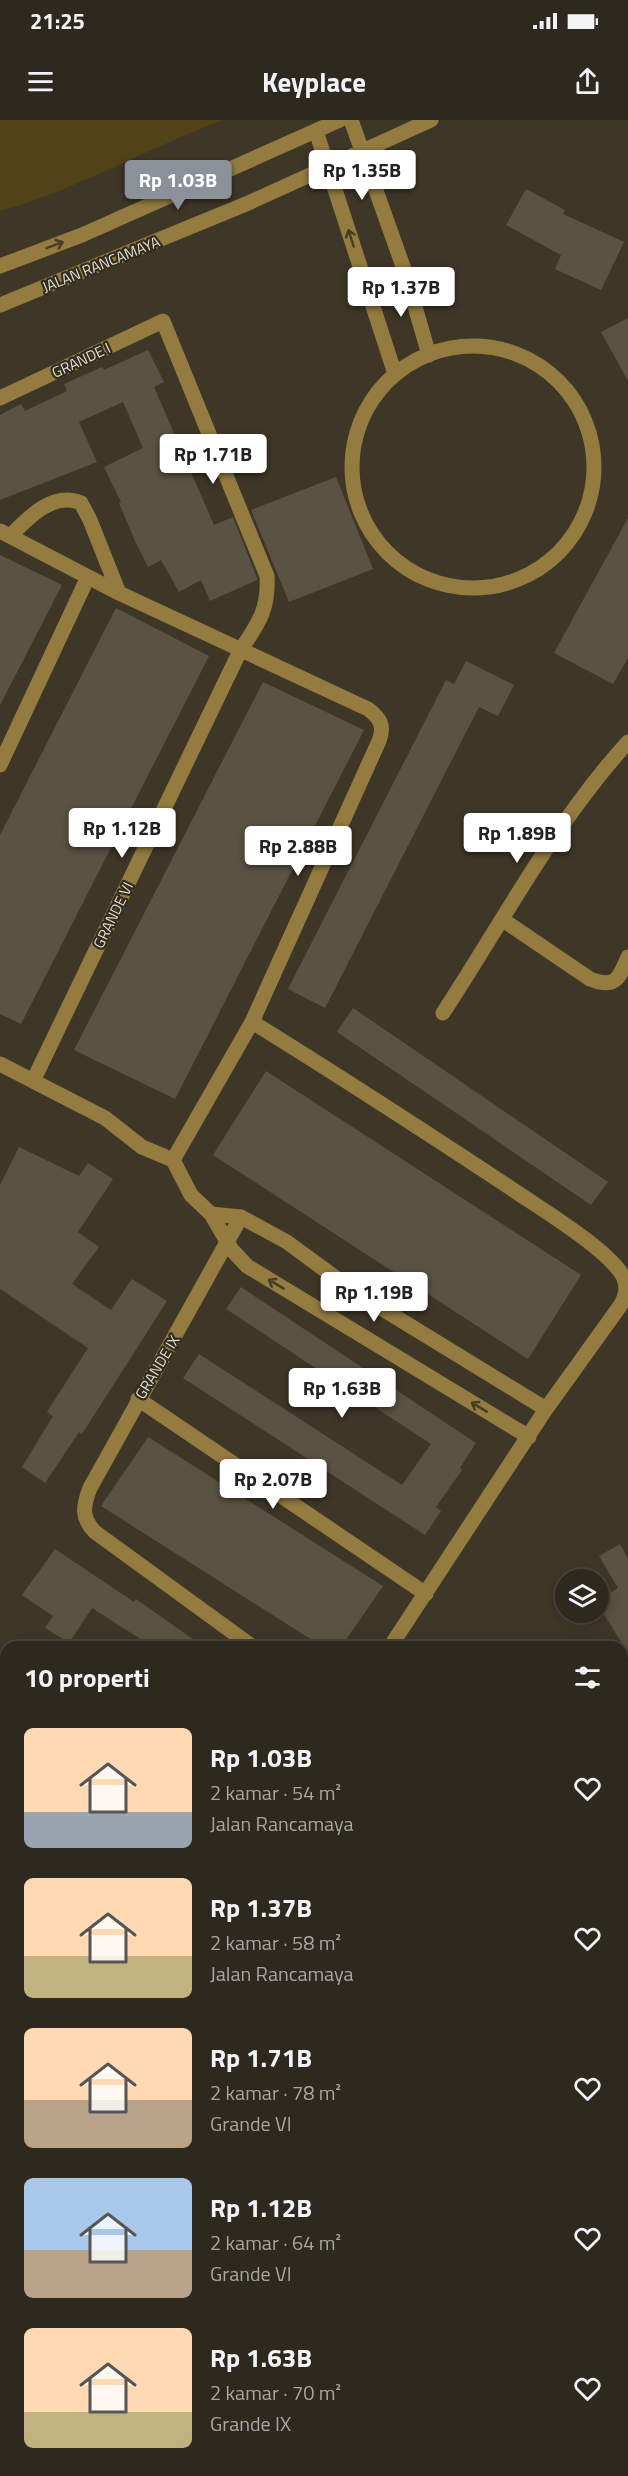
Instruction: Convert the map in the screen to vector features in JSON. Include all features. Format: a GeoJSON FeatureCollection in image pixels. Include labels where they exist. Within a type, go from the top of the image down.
{"type":"FeatureCollection","features":[{"type":"Feature","properties":{"kind":"street"},"geometry":{"type":"LineString","coordinates":[[0,266],[82,235],[340,120]]}},
{"type":"Feature","properties":{"kind":"street"},"geometry":{"type":"LineString","coordinates":[[351,120],[405,272],[429,355]]}},
{"type":"Feature","properties":{"kind":"street","name":"JALAN RANCAMAYA"},"geometry":{"type":"LineString","coordinates":[[0,305],[237,209],[431,120]]}},
{"type":"Feature","properties":{"kind":"street"},"geometry":{"type":"LineString","coordinates":[[316,131],[395,374]]}},
{"type":"Feature","properties":{"kind":"street","name":"GRANDE I"},"geometry":{"type":"LineString","coordinates":[[0,398],[163,321]]}},
{"type":"Feature","properties":{"kind":"street","name":"GRANDE VI"},"geometry":{"type":"LineString","coordinates":[[33,1081],[240,651],[262,619],[268,592],[267,576],[163,321]]}},
{"type":"Feature","properties":{"kind":"street"},"geometry":{"type":"LineString","coordinates":[[462,345],[501,348],[537,362],[566,387],[586,420],[595,457],[592,495],[577,531],[551,560],[518,580],[481,588],[442,585],[407,570],[378,544],[359,511],[351,473],[355,435],[371,400],[395,374],[429,355],[462,345]]}},
{"type":"Feature","properties":{"kind":"street"},"geometry":{"type":"LineString","coordinates":[[119,593],[81,503],[65,500],[46,506],[5,533],[119,593],[368,709],[377,716],[383,732],[252,1022],[173,1160]]}},
{"type":"Feature","properties":{"kind":"street"},"geometry":{"type":"LineString","coordinates":[[0,765],[88,577]]}},
{"type":"Feature","properties":{"kind":"street"},"geometry":{"type":"LineString","coordinates":[[443,1013],[576,807],[628,742]]}},
{"type":"Feature","properties":{"kind":"street"},"geometry":{"type":"LineString","coordinates":[[503,920],[590,979],[602,984],[610,984],[618,979],[628,957]]}},
{"type":"Feature","properties":{"kind":"street"},"geometry":{"type":"LineString","coordinates":[[252,1022],[343,1077],[566,1225],[621,1273],[627,1288],[620,1306],[546,1409],[394,1641]]}},
{"type":"Feature","properties":{"kind":"street"},"geometry":{"type":"LineString","coordinates":[[0,1064],[105,1118],[142,1147],[173,1160],[191,1195],[211,1214],[227,1243],[247,1266],[529,1437]]}},
{"type":"Feature","properties":{"kind":"street"},"geometry":{"type":"LineString","coordinates":[[211,1214],[241,1217],[286,1242],[355,1293],[546,1409]]}},
{"type":"Feature","properties":{"kind":"street","name":"GRANDE IX"},"geometry":{"type":"LineString","coordinates":[[241,1217],[184,1323],[138,1399],[90,1488],[83,1510],[85,1520],[95,1532],[245,1641]]}},
{"type":"Feature","properties":{"kind":"street"},"geometry":{"type":"LineString","coordinates":[[138,1399],[426,1594]]}},
{"type":"Feature","properties":{"kind":"shaded area"},"geometry":{"type":"Polygon","coordinates":[[[0,120],[224,120],[57,192],[0,211],[0,120]]]}},
{"type":"Feature","properties":{"kind":"building"},"geometry":{"type":"Polygon","coordinates":[[[526,189],[565,210],[563,214],[624,242],[601,290],[555,269],[561,255],[506,225],[526,189]]]}},
{"type":"Feature","properties":{"kind":"building"},"geometry":{"type":"Polygon","coordinates":[[[628,318],[628,381],[601,332],[628,318]]]}},
{"type":"Feature","properties":{"kind":"building"},"geometry":{"type":"Polygon","coordinates":[[[148,350],[164,382],[154,387],[214,525],[233,517],[257,578],[210,601],[201,580],[179,592],[161,560],[148,567],[135,541],[119,503],[121,502],[104,467],[143,448],[123,402],[79,422],[97,462],[0,500],[0,415],[21,404],[25,411],[67,391],[64,384],[102,367],[104,370],[148,350]]]}},
{"type":"Feature","properties":{"kind":"building"},"geometry":{"type":"Polygon","coordinates":[[[336,477],[373,569],[289,602],[251,510],[336,477]]]}},
{"type":"Feature","properties":{"kind":"building"},"geometry":{"type":"Polygon","coordinates":[[[628,518],[628,658],[613,684],[554,653],[628,518]]]}},
{"type":"Feature","properties":{"kind":"building"},"geometry":{"type":"Polygon","coordinates":[[[0,555],[62,585],[0,705],[0,555]]]}},
{"type":"Feature","properties":{"kind":"building"},"geometry":{"type":"Polygon","coordinates":[[[116,608],[209,656],[21,1024],[0,1014],[0,835],[116,608]]]}},
{"type":"Feature","properties":{"kind":"building"},"geometry":{"type":"Polygon","coordinates":[[[466,661],[514,685],[498,716],[479,707],[325,1008],[288,989],[446,680],[454,684],[466,661]]]}},
{"type":"Feature","properties":{"kind":"building"},"geometry":{"type":"Polygon","coordinates":[[[263,682],[364,730],[175,1099],[74,1050],[263,682]]]}},
{"type":"Feature","properties":{"kind":"building"},"geometry":{"type":"Polygon","coordinates":[[[353,1008],[608,1182],[591,1205],[337,1032],[353,1008]]]}},
{"type":"Feature","properties":{"kind":"building"},"geometry":{"type":"Polygon","coordinates":[[[266,1071],[581,1275],[528,1359],[213,1155],[266,1071]]]}},
{"type":"Feature","properties":{"kind":"building"},"geometry":{"type":"Polygon","coordinates":[[[19,1147],[79,1176],[88,1163],[113,1179],[78,1232],[99,1247],[72,1284],[111,1310],[132,1279],[167,1301],[82,1434],[79,1432],[45,1483],[22,1467],[53,1416],[47,1412],[88,1348],[0,1289],[0,1185],[19,1147]]]}},
{"type":"Feature","properties":{"kind":"building"},"geometry":{"type":"Polygon","coordinates":[[[241,1287],[476,1443],[460,1468],[462,1470],[436,1507],[441,1511],[425,1535],[183,1378],[199,1354],[402,1485],[431,1444],[226,1309],[241,1287]]]}},
{"type":"Feature","properties":{"kind":"building"},"geometry":{"type":"Polygon","coordinates":[[[148,1437],[383,1586],[345,1641],[314,1641],[101,1506],[148,1437]]]}},
{"type":"Feature","properties":{"kind":"building"},"geometry":{"type":"Polygon","coordinates":[[[620,1544],[628,1559],[628,1641],[620,1641],[609,1623],[609,1593],[618,1588],[609,1569],[607,1569],[599,1556],[620,1544]]]}},
{"type":"Feature","properties":{"kind":"building"},"geometry":{"type":"Polygon","coordinates":[[[55,1549],[134,1602],[136,1599],[196,1641],[144,1641],[92,1608],[70,1641],[66,1641],[45,1628],[53,1616],[22,1595],[55,1549]]]}}]}
